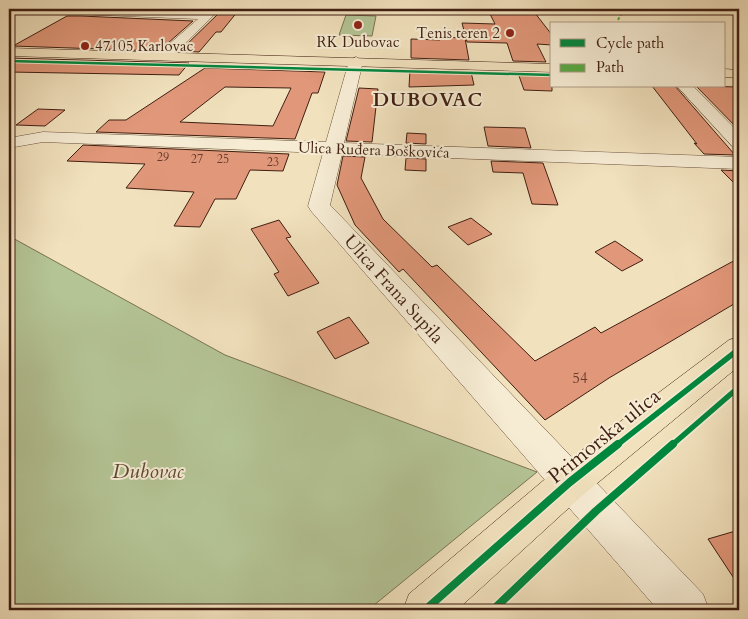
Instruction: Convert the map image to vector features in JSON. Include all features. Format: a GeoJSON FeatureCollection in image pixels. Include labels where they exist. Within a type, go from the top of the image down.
{"type":"FeatureCollection","features":[{"type":"Feature","properties":{"kind":"main road"},"geometry":{"type":"LineString","coordinates":[[9,52],[550,68]]}},
{"type":"Feature","properties":{"kind":"main road"},"geometry":{"type":"LineString","coordinates":[[726,73],[739,74]]}},
{"type":"Feature","properties":{"kind":"main road","name":"Primorska ulica"},"geometry":{"type":"LineString","coordinates":[[425,610],[570,482],[739,349]]}},
{"type":"Feature","properties":{"kind":"street"},"geometry":{"type":"LineString","coordinates":[[9,12],[25,9],[212,12]]}},
{"type":"Feature","properties":{"kind":"street"},"geometry":{"type":"LineString","coordinates":[[164,56],[212,12]]}},
{"type":"Feature","properties":{"kind":"street","name":"Ulica Frana Supila"},"geometry":{"type":"LineString","coordinates":[[356,61],[319,206],[570,482]]}},
{"type":"Feature","properties":{"kind":"street"},"geometry":{"type":"LineString","coordinates":[[686,88],[739,143]]}},
{"type":"Feature","properties":{"kind":"street","name":"Ulica Ruđera Boškovića"},"geometry":{"type":"LineString","coordinates":[[9,143],[43,137],[739,163]]}},
{"type":"Feature","properties":{"kind":"street"},"geometry":{"type":"LineString","coordinates":[[570,482],[687,610]]}},
{"type":"Feature","properties":{"kind":"green space","name":"RK Dubovac"},"geometry":{"type":"Polygon","coordinates":[[[346,15],[376,16],[372,36],[339,35],[346,15]]]}},
{"type":"Feature","properties":{"kind":"green space","name":"Dubovac"},"geometry":{"type":"Polygon","coordinates":[[[9,236],[225,355],[537,472],[368,610],[9,610],[9,236]]]}},
{"type":"Feature","properties":{"kind":"building"},"geometry":{"type":"Polygon","coordinates":[[[221,11],[238,11],[221,32],[216,32],[199,52],[180,51],[221,11]]]}},
{"type":"Feature","properties":{"kind":"building"},"geometry":{"type":"Polygon","coordinates":[[[489,12],[535,13],[550,32],[550,45],[537,44],[546,62],[513,61],[507,43],[467,42],[462,23],[495,24],[489,12]]]}},
{"type":"Feature","properties":{"kind":"building"},"geometry":{"type":"Polygon","coordinates":[[[67,16],[193,21],[159,51],[13,46],[67,16]]]}},
{"type":"Feature","properties":{"kind":"building"},"geometry":{"type":"Polygon","coordinates":[[[440,37],[465,38],[469,60],[411,58],[411,39],[440,40],[440,37]]]}},
{"type":"Feature","properties":{"kind":"building"},"geometry":{"type":"Polygon","coordinates":[[[9,58],[189,63],[179,75],[9,72],[9,58]]]}},
{"type":"Feature","properties":{"kind":"building"},"geometry":{"type":"Polygon","coordinates":[[[205,68],[325,72],[318,93],[312,93],[295,139],[96,132],[109,120],[126,120],[205,68]],[[225,87],[180,122],[273,126],[291,88],[225,87]]]}},
{"type":"Feature","properties":{"kind":"building"},"geometry":{"type":"Polygon","coordinates":[[[410,70],[471,72],[474,85],[409,87],[410,70]]]}},
{"type":"Feature","properties":{"kind":"building"},"geometry":{"type":"Polygon","coordinates":[[[518,73],[550,74],[550,88],[552,88],[552,91],[524,90],[518,73]]]}},
{"type":"Feature","properties":{"kind":"building"},"geometry":{"type":"Polygon","coordinates":[[[739,87],[739,130],[698,88],[739,87]]]}},
{"type":"Feature","properties":{"kind":"building"},"geometry":{"type":"Polygon","coordinates":[[[359,88],[378,89],[372,142],[346,141],[359,88]]]}},
{"type":"Feature","properties":{"kind":"building"},"geometry":{"type":"Polygon","coordinates":[[[654,88],[677,88],[735,155],[704,154],[694,143],[697,144],[654,88]]]}},
{"type":"Feature","properties":{"kind":"building"},"geometry":{"type":"Polygon","coordinates":[[[38,109],[65,110],[45,126],[16,125],[38,109]]]}},
{"type":"Feature","properties":{"kind":"building"},"geometry":{"type":"Polygon","coordinates":[[[484,127],[525,128],[531,148],[488,146],[484,127]]]}},
{"type":"Feature","properties":{"kind":"building"},"geometry":{"type":"Polygon","coordinates":[[[407,133],[426,134],[426,144],[406,143],[407,133]]]}},
{"type":"Feature","properties":{"kind":"building"},"geometry":{"type":"Polygon","coordinates":[[[83,145],[289,154],[283,171],[250,170],[236,199],[215,199],[200,227],[174,226],[194,192],[126,188],[145,164],[67,161],[83,145]]]}},
{"type":"Feature","properties":{"kind":"building"},"geometry":{"type":"Polygon","coordinates":[[[343,156],[365,157],[361,178],[383,219],[432,267],[437,265],[535,361],[595,327],[601,333],[739,258],[739,301],[609,378],[545,420],[403,269],[399,272],[355,225],[337,185],[343,156]]]}},
{"type":"Feature","properties":{"kind":"building"},"geometry":{"type":"Polygon","coordinates":[[[406,158],[426,159],[426,171],[405,170],[406,158]]]}},
{"type":"Feature","properties":{"kind":"building"},"geometry":{"type":"Polygon","coordinates":[[[491,161],[543,163],[558,205],[532,204],[523,173],[493,172],[491,161]]]}},
{"type":"Feature","properties":{"kind":"building"},"geometry":{"type":"Polygon","coordinates":[[[721,170],[739,171],[739,188],[721,170]]]}},
{"type":"Feature","properties":{"kind":"building"},"geometry":{"type":"Polygon","coordinates":[[[471,218],[492,234],[468,245],[448,227],[471,218]]]}},
{"type":"Feature","properties":{"kind":"building"},"geometry":{"type":"Polygon","coordinates":[[[279,220],[291,237],[286,238],[319,283],[288,296],[274,274],[279,272],[251,229],[279,220]]]}},
{"type":"Feature","properties":{"kind":"building"},"geometry":{"type":"Polygon","coordinates":[[[615,241],[643,260],[622,271],[595,252],[615,241]]]}},
{"type":"Feature","properties":{"kind":"building"},"geometry":{"type":"Polygon","coordinates":[[[349,317],[369,343],[335,359],[317,332],[349,317]]]}},
{"type":"Feature","properties":{"kind":"building"},"geometry":{"type":"Polygon","coordinates":[[[739,530],[739,586],[708,539],[739,530]]]}},
{"type":"Feature","properties":{"kind":"marked path"},"geometry":{"type":"LineString","coordinates":[[618,20],[621,14],[739,11]]}},
{"type":"Feature","properties":{"kind":"cycle path"},"geometry":{"type":"LineString","coordinates":[[9,61],[550,75]]}},
{"type":"Feature","properties":{"kind":"cycle path"},"geometry":{"type":"LineString","coordinates":[[425,610],[570,482],[739,349]]}},
{"type":"Feature","properties":{"kind":"cycle path"},"geometry":{"type":"LineString","coordinates":[[493,610],[596,511],[739,387]]}},
{"type":"Feature","properties":{"kind":"place","name":"RK Dubovac"},"geometry":{"type":"Point","coordinates":[358,25]}},
{"type":"Feature","properties":{"kind":"place","name":"Tenis teren 2"},"geometry":{"type":"Point","coordinates":[510,33]}},
{"type":"Feature","properties":{"kind":"place","name":"47105 Karlovac"},"geometry":{"type":"Point","coordinates":[85,46]}},
{"type":"Feature","properties":{"kind":"district","name":"DUBOVAC"},"geometry":{"type":"Point","coordinates":[428,99]}}]}
